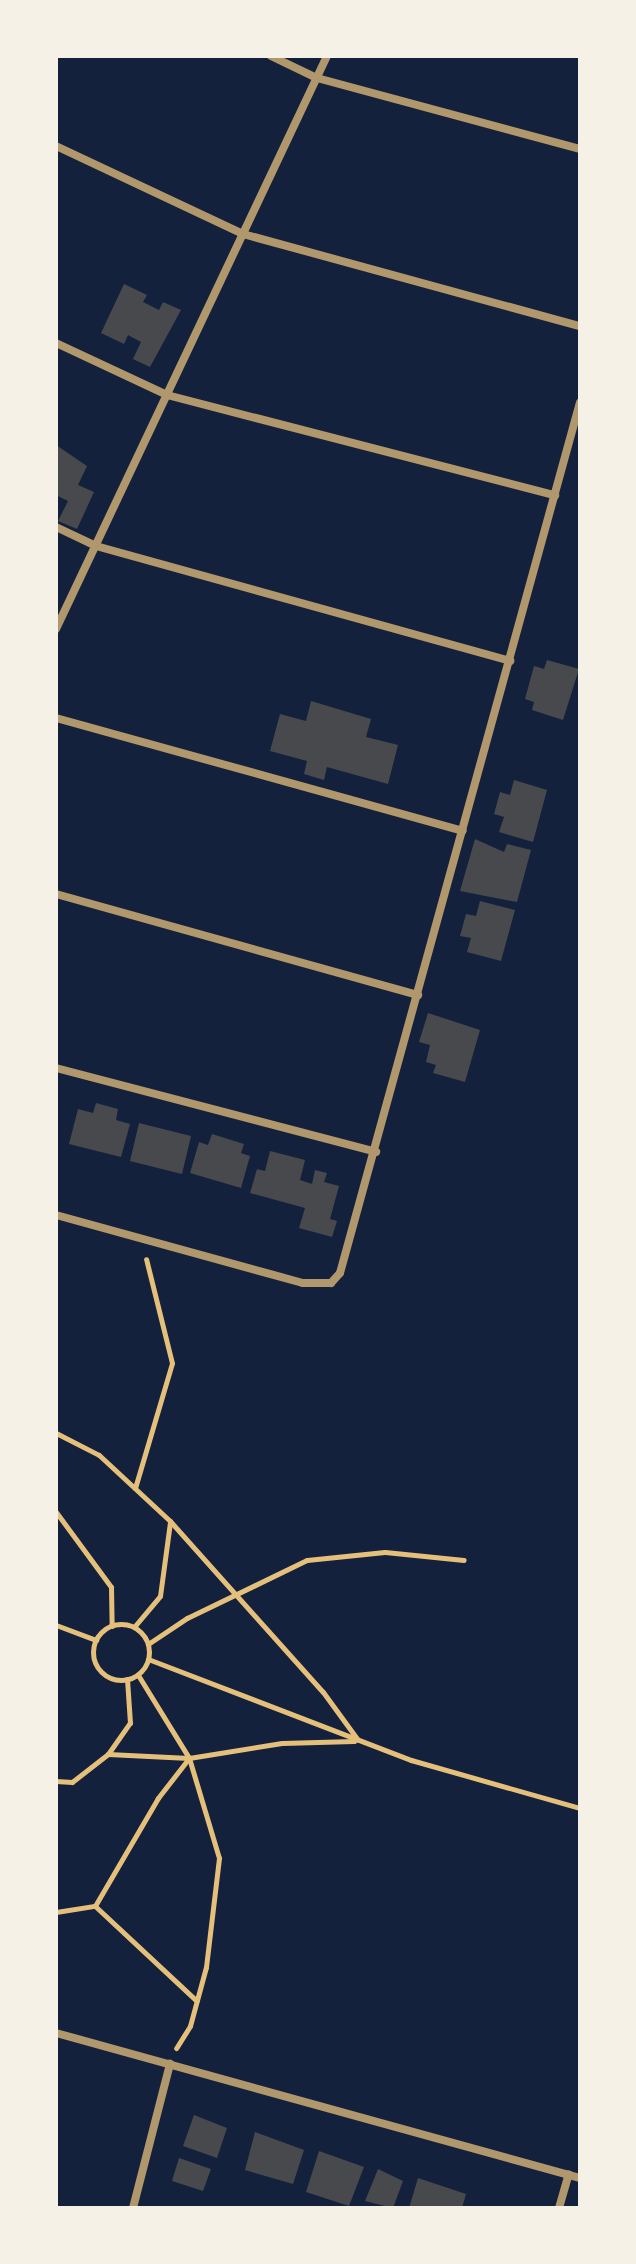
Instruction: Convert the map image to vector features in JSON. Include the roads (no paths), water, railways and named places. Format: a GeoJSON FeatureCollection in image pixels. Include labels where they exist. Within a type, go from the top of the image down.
{"type":"FeatureCollection","features":[{"type":"Feature","properties":{"kind":"street"},"geometry":{"type":"LineString","coordinates":[[271,56],[317,78],[580,149]]}},
{"type":"Feature","properties":{"kind":"street"},"geometry":{"type":"LineString","coordinates":[[56,629],[327,56]]}},
{"type":"Feature","properties":{"kind":"street"},"geometry":{"type":"LineString","coordinates":[[56,146],[243,234],[580,326]]}},
{"type":"Feature","properties":{"kind":"street"},"geometry":{"type":"LineString","coordinates":[[56,343],[167,395],[555,495]]}},
{"type":"Feature","properties":{"kind":"street"},"geometry":{"type":"LineString","coordinates":[[56,1215],[303,1283],[331,1283],[347,1259],[580,402]]}},
{"type":"Feature","properties":{"kind":"street"},"geometry":{"type":"LineString","coordinates":[[56,527],[96,546],[510,661]]}},
{"type":"Feature","properties":{"kind":"street"},"geometry":{"type":"LineString","coordinates":[[56,718],[463,831]]}},
{"type":"Feature","properties":{"kind":"street"},"geometry":{"type":"LineString","coordinates":[[56,894],[418,995]]}},
{"type":"Feature","properties":{"kind":"street"},"geometry":{"type":"LineString","coordinates":[[56,1068],[376,1152]]}},
{"type":"Feature","properties":{"kind":"street"},"geometry":{"type":"LineString","coordinates":[[56,2033],[580,2178]]}},
{"type":"Feature","properties":{"kind":"street"},"geometry":{"type":"LineString","coordinates":[[133,2208],[170,2064]]}},
{"type":"Feature","properties":{"kind":"street"},"geometry":{"type":"LineString","coordinates":[[559,2208],[569,2174]]}}]}
